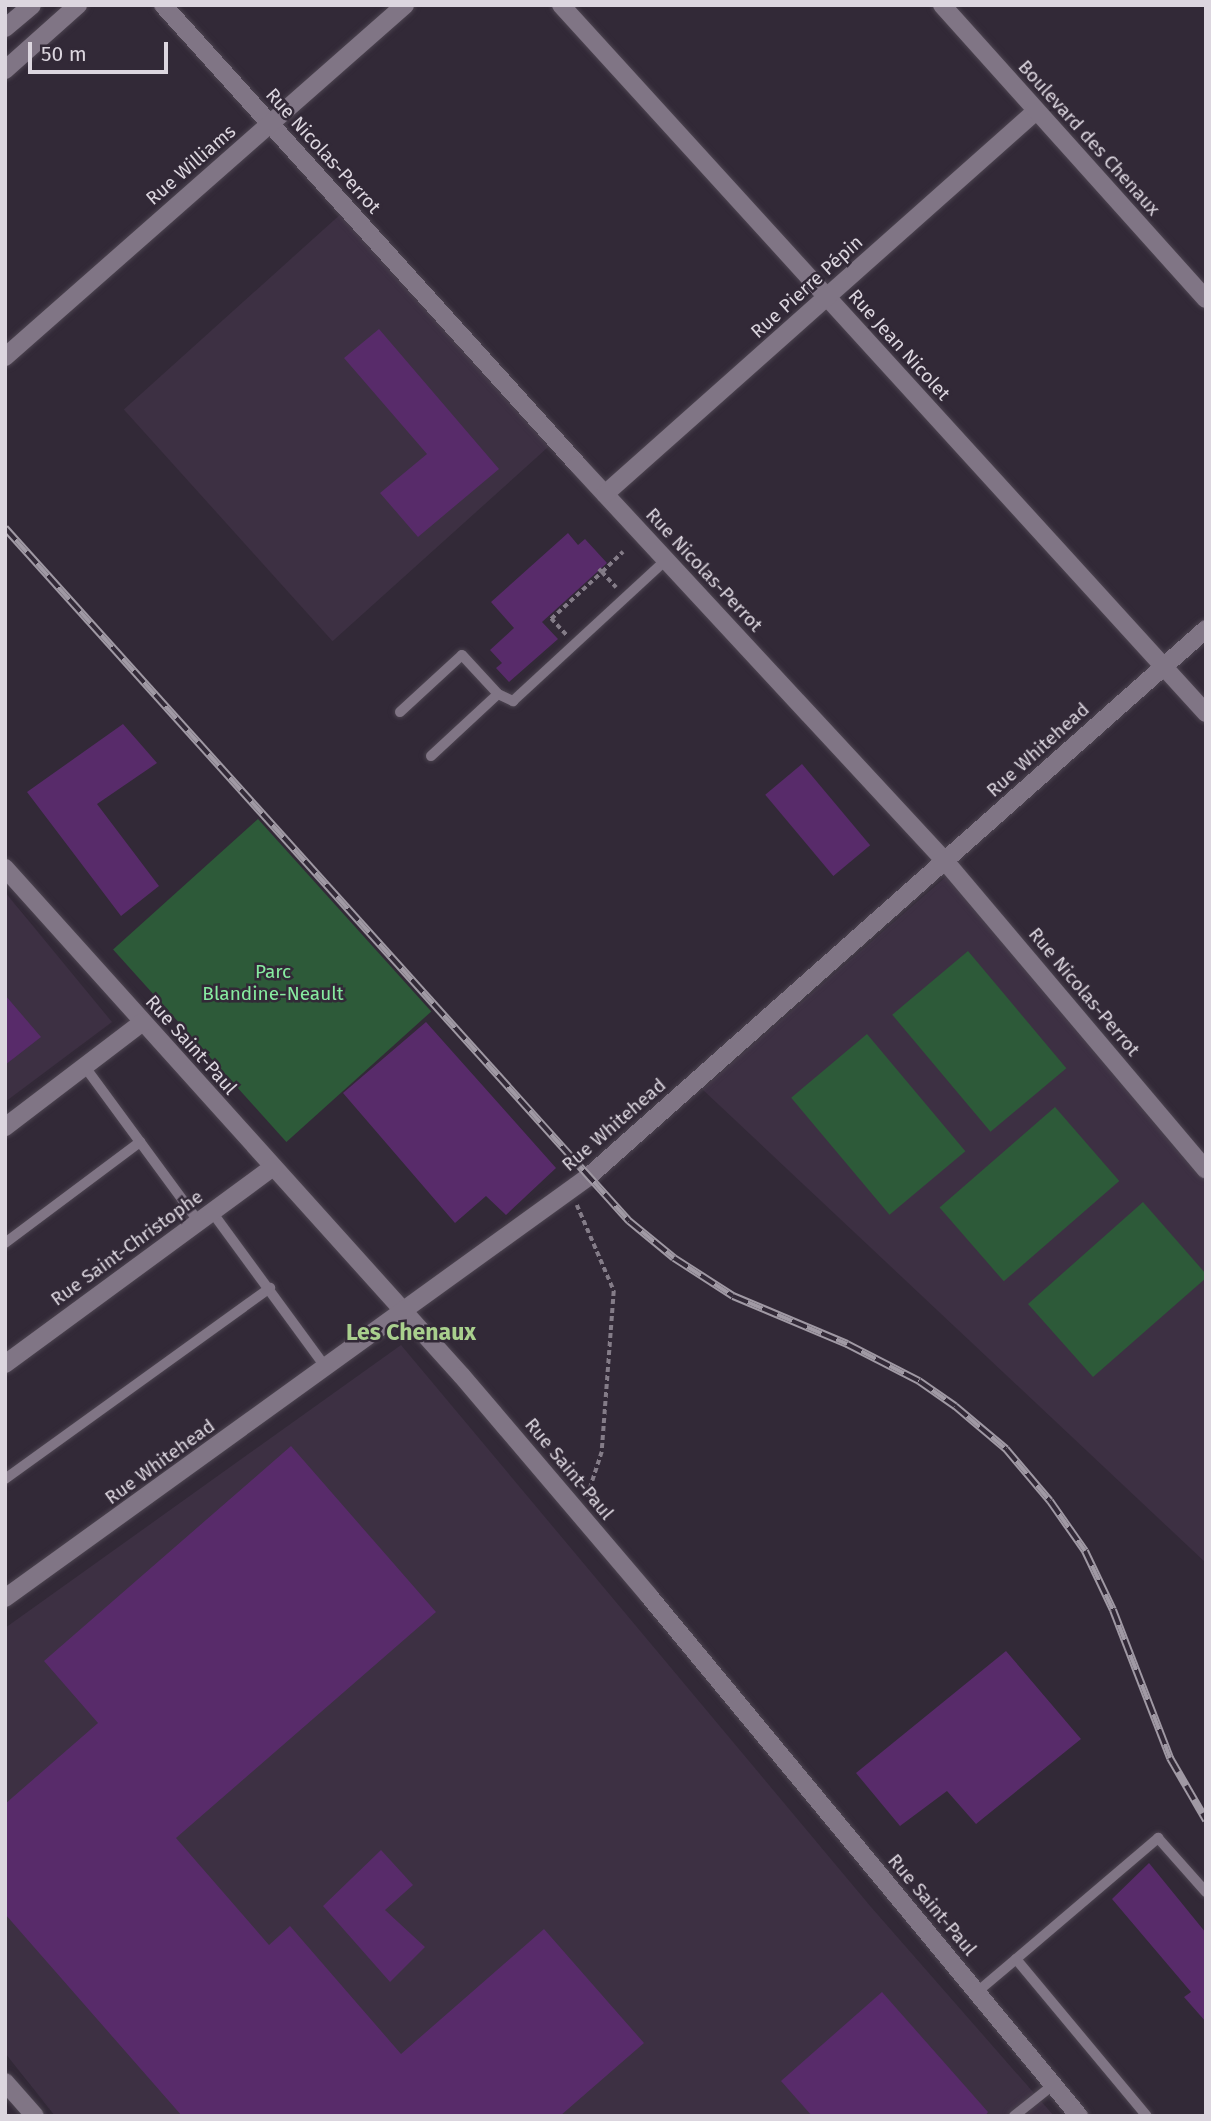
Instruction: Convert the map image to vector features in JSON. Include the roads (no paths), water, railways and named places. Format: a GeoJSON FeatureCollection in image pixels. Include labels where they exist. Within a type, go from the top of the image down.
{"type":"FeatureCollection","features":[{"type":"Feature","properties":{"kind":"street"},"geometry":{"type":"LineString","coordinates":[[5,28],[32,5]]}},
{"type":"Feature","properties":{"kind":"street"},"geometry":{"type":"LineString","coordinates":[[5,70],[78,5]]}},
{"type":"Feature","properties":{"kind":"street","name":"Rue Nicolas-Perrot"},"geometry":{"type":"LineString","coordinates":[[163,5],[605,494],[945,861],[1206,1170]]}},
{"type":"Feature","properties":{"kind":"street","name":"Rue Williams"},"geometry":{"type":"LineString","coordinates":[[5,357],[405,5]]}},
{"type":"Feature","properties":{"kind":"street","name":"Rue Jean Nicolet"},"geometry":{"type":"LineString","coordinates":[[561,5],[1206,713]]}},
{"type":"Feature","properties":{"kind":"street","name":"Boulevard des Chenaux"},"geometry":{"type":"LineString","coordinates":[[942,5],[1206,299]]}},
{"type":"Feature","properties":{"kind":"street","name":"Rue Pierre Pépin"},"geometry":{"type":"LineString","coordinates":[[605,494],[1037,111]]}},
{"type":"Feature","properties":{"kind":"street","name":"Rue Whitehead"},"geometry":{"type":"LineString","coordinates":[[5,1598],[571,1190],[1206,629]]}},
{"type":"Feature","properties":{"kind":"street","name":"Rue Saint-Paul"},"geometry":{"type":"LineString","coordinates":[[5,868],[404,1311],[582,1517],[1079,2116]]}},
{"type":"Feature","properties":{"kind":"street"},"geometry":{"type":"LineString","coordinates":[[5,1127],[143,1023]]}},
{"type":"Feature","properties":{"kind":"street","name":"Rue Saint-Christophe"},"geometry":{"type":"LineString","coordinates":[[5,1363],[273,1167]]}},
{"type":"Feature","properties":{"kind":"street"},"geometry":{"type":"LineString","coordinates":[[5,2082],[35,2116]]}},
{"type":"Feature","properties":{"kind":"lane"},"geometry":{"type":"LineString","coordinates":[[400,712],[462,655],[498,694],[513,701],[666,560]]}},
{"type":"Feature","properties":{"kind":"lane"},"geometry":{"type":"LineString","coordinates":[[431,756],[498,694]]}},
{"type":"Feature","properties":{"kind":"lane"},"geometry":{"type":"LineString","coordinates":[[85,1067],[140,1142],[270,1288],[326,1368]]}},
{"type":"Feature","properties":{"kind":"lane"},"geometry":{"type":"LineString","coordinates":[[5,1243],[140,1142]]}},
{"type":"Feature","properties":{"kind":"lane"},"geometry":{"type":"LineString","coordinates":[[5,1479],[270,1288]]}},
{"type":"Feature","properties":{"kind":"lane"},"geometry":{"type":"LineString","coordinates":[[977,1992],[1158,1838],[1206,1892]]}},
{"type":"Feature","properties":{"kind":"lane"},"geometry":{"type":"LineString","coordinates":[[1016,1959],[1147,2116]]}},
{"type":"Feature","properties":{"kind":"lane"},"geometry":{"type":"LineString","coordinates":[[1014,2116],[1053,2085]]}},
{"type":"Feature","properties":{"kind":"railway"},"geometry":{"type":"LineString","coordinates":[[5,528],[629,1221],[674,1258],[733,1296],[847,1344],[919,1381],[955,1406],[1006,1449],[1050,1501],[1085,1551],[1113,1610],[1170,1758],[1206,1820]]}},
{"type":"Feature","properties":{"kind":"district","name":"Les Chenaux"},"geometry":{"type":"Point","coordinates":[411,1332]}},
{"type":"Feature","properties":{"kind":"park label","name":"Parc Blandine-Neault"},"geometry":{"type":"Point","coordinates":[273,983]}}]}
